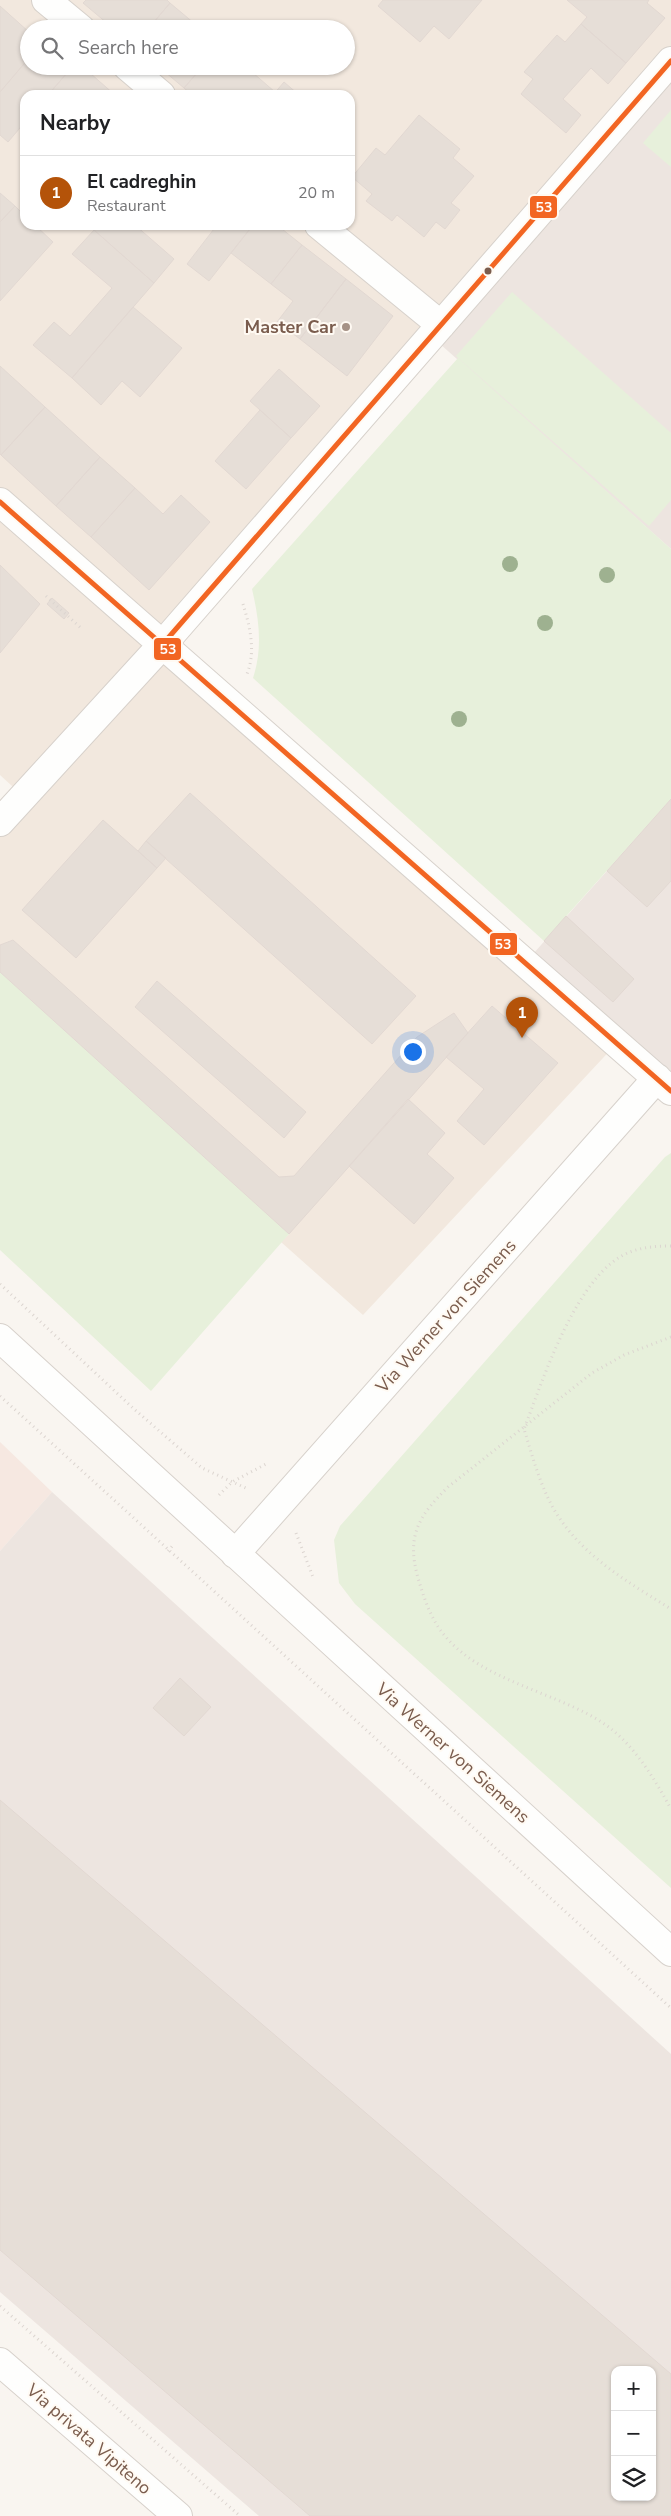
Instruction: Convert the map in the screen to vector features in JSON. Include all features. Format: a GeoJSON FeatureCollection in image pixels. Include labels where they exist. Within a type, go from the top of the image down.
{"type":"FeatureCollection","features":[{"type":"Feature","properties":{"kind":"street"},"geometry":{"type":"LineString","coordinates":[[46,0],[70,20]]}},
{"type":"Feature","properties":{"kind":"street"},"geometry":{"type":"LineString","coordinates":[[0,822],[162,645],[671,61]]}},
{"type":"Feature","properties":{"kind":"street"},"geometry":{"type":"LineString","coordinates":[[137,75],[155,90]]}},
{"type":"Feature","properties":{"kind":"street"},"geometry":{"type":"LineString","coordinates":[[325,230],[441,325]]}},
{"type":"Feature","properties":{"kind":"street"},"geometry":{"type":"LineString","coordinates":[[0,502],[664,1084]]}},
{"type":"Feature","properties":{"kind":"street","name":"Via Werner von Siemens"},"geometry":{"type":"LineString","coordinates":[[235,1554],[664,1084]]}},
{"type":"Feature","properties":{"kind":"street","name":"Via Werner von Siemens"},"geometry":{"type":"LineString","coordinates":[[0,1338],[671,1952]]}},
{"type":"Feature","properties":{"kind":"street","name":"Via privata Vipiteno"},"geometry":{"type":"LineString","coordinates":[[0,2362],[178,2516]]}},
{"type":"Feature","properties":{"kind":"path"},"geometry":{"type":"LineString","coordinates":[[231,566],[250,627],[252,650],[245,680]]}},
{"type":"Feature","properties":{"kind":"path"},"geometry":{"type":"LineString","coordinates":[[46,596],[82,629]]}},
{"type":"Feature","properties":{"kind":"path"},"geometry":{"type":"LineString","coordinates":[[671,1246],[653,1246],[629,1252],[612,1262],[597,1278],[560,1337],[524,1429],[545,1491],[552,1506],[573,1534],[597,1560],[671,1609]]}},
{"type":"Feature","properties":{"kind":"path"},"geometry":{"type":"LineString","coordinates":[[0,1284],[134,1409],[202,1468],[245,1486],[252,1492]]}},
{"type":"Feature","properties":{"kind":"path"},"geometry":{"type":"LineString","coordinates":[[671,1337],[624,1355],[592,1373],[524,1429],[448,1487],[427,1508],[419,1520],[415,1551],[416,1572],[422,1591],[437,1624],[456,1648],[488,1669],[588,1714],[617,1734],[644,1764],[671,1809]]}},
{"type":"Feature","properties":{"kind":"path"},"geometry":{"type":"LineString","coordinates":[[0,1396],[671,2008]]}},
{"type":"Feature","properties":{"kind":"path"},"geometry":{"type":"LineString","coordinates":[[232,1482],[274,1458]]}},
{"type":"Feature","properties":{"kind":"path"},"geometry":{"type":"LineString","coordinates":[[0,2306],[240,2516]]}},
{"type":"Feature","properties":{"kind":"shaded area"},"geometry":{"type":"Polygon","coordinates":[[[0,0],[671,0],[671,62],[162,645],[617,1043],[363,1315],[281,1242],[289,1234],[0,972],[0,822],[24,797],[0,775],[0,0]]]}},
{"type":"Feature","properties":{"kind":"shaded area"},"geometry":{"type":"Polygon","coordinates":[[[671,61],[671,549],[431,336],[671,61]]]}},
{"type":"Feature","properties":{"kind":"shaded area"},"geometry":{"type":"Polygon","coordinates":[[[671,799],[671,1090],[525,963],[671,799]]]}},
{"type":"Feature","properties":{"kind":"shaded area"},"geometry":{"type":"Polygon","coordinates":[[[0,1442],[52,1492],[0,1551],[0,1442]]]}},
{"type":"Feature","properties":{"kind":"shaded area"},"geometry":{"type":"Polygon","coordinates":[[[52,1492],[671,2054],[671,2516],[259,2516],[0,2292],[0,1551],[52,1492]]]}},
{"type":"Feature","properties":{"kind":"green space"},"geometry":{"type":"Polygon","coordinates":[[[671,110],[671,167],[643,143],[671,110]]]}},
{"type":"Feature","properties":{"kind":"green space"},"geometry":{"type":"Polygon","coordinates":[[[512,292],[671,433],[671,500],[649,526],[456,356],[512,292]]]}},
{"type":"Feature","properties":{"kind":"green space"},"geometry":{"type":"Polygon","coordinates":[[[458,358],[671,549],[671,799],[544,941],[253,678],[258,656],[259,634],[257,611],[252,589],[458,358]]]}},
{"type":"Feature","properties":{"kind":"green space"},"geometry":{"type":"Polygon","coordinates":[[[0,972],[289,1234],[151,1391],[0,1250],[0,972]]]}},
{"type":"Feature","properties":{"kind":"green space"},"geometry":{"type":"Polygon","coordinates":[[[671,1153],[671,1888],[355,1604],[339,1583],[334,1540],[340,1526],[665,1157],[671,1153]]]}},
{"type":"Feature","properties":{"kind":"building"},"geometry":{"type":"Polygon","coordinates":[[[86,0],[167,0],[170,3],[156,20],[103,20],[83,3],[86,0]]]}},
{"type":"Feature","properties":{"kind":"building"},"geometry":{"type":"Polygon","coordinates":[[[383,0],[482,0],[449,39],[434,26],[420,42],[378,6],[383,0]]]}},
{"type":"Feature","properties":{"kind":"building"},"geometry":{"type":"Polygon","coordinates":[[[567,0],[649,0],[647,3],[665,18],[626,63],[581,24],[587,17],[567,0]]]}},
{"type":"Feature","properties":{"kind":"building"},"geometry":{"type":"Polygon","coordinates":[[[170,3],[190,20],[156,20],[170,3]]]}},
{"type":"Feature","properties":{"kind":"building"},"geometry":{"type":"Polygon","coordinates":[[[0,6],[20,24],[20,69],[0,92],[0,6]]]}},
{"type":"Feature","properties":{"kind":"building"},"geometry":{"type":"Polygon","coordinates":[[[581,24],[626,63],[608,84],[591,68],[563,99],[581,115],[566,133],[521,94],[533,79],[524,72],[557,35],[565,42],[581,24]]]}},
{"type":"Feature","properties":{"kind":"building"},"geometry":{"type":"Polygon","coordinates":[[[20,69],[20,75],[65,75],[52,90],[20,90],[20,128],[8,142],[0,135],[0,92],[20,69]]]}},
{"type":"Feature","properties":{"kind":"building"},"geometry":{"type":"Polygon","coordinates":[[[65,75],[92,75],[109,90],[52,90],[65,75]]]}},
{"type":"Feature","properties":{"kind":"building"},"geometry":{"type":"Polygon","coordinates":[[[169,75],[195,75],[184,88],[169,75]]]}},
{"type":"Feature","properties":{"kind":"building"},"geometry":{"type":"Polygon","coordinates":[[[195,75],[255,75],[273,90],[186,90],[184,88],[195,75]]]}},
{"type":"Feature","properties":{"kind":"building"},"geometry":{"type":"Polygon","coordinates":[[[284,82],[293,90],[277,90],[284,82]]]}},
{"type":"Feature","properties":{"kind":"building"},"geometry":{"type":"Polygon","coordinates":[[[419,115],[460,149],[453,158],[474,176],[451,203],[460,210],[445,229],[436,222],[424,237],[397,215],[392,221],[366,201],[372,194],[355,180],[355,173],[376,148],[385,155],[419,115]]]}},
{"type":"Feature","properties":{"kind":"building"},"geometry":{"type":"Polygon","coordinates":[[[0,193],[15,206],[0,222],[0,193]]]}},
{"type":"Feature","properties":{"kind":"building"},"geometry":{"type":"Polygon","coordinates":[[[15,206],[20,211],[20,230],[40,230],[53,242],[0,301],[0,222],[15,206]]]}},
{"type":"Feature","properties":{"kind":"building"},"geometry":{"type":"Polygon","coordinates":[[[94,230],[141,230],[174,259],[154,283],[94,230]]]}},
{"type":"Feature","properties":{"kind":"building"},"geometry":{"type":"Polygon","coordinates":[[[94,230],[154,283],[72,378],[33,345],[54,322],[70,336],[112,288],[72,254],[94,230]]]}},
{"type":"Feature","properties":{"kind":"building"},"geometry":{"type":"Polygon","coordinates":[[[213,230],[249,230],[209,281],[187,264],[213,230]]]}},
{"type":"Feature","properties":{"kind":"building"},"geometry":{"type":"Polygon","coordinates":[[[249,230],[283,230],[302,245],[271,284],[231,253],[249,230]]]}},
{"type":"Feature","properties":{"kind":"building"},"geometry":{"type":"Polygon","coordinates":[[[302,245],[346,279],[300,339],[277,322],[293,301],[271,284],[302,245]]]}},
{"type":"Feature","properties":{"kind":"building","name":"Master Car"},"geometry":{"type":"Polygon","coordinates":[[[346,279],[393,316],[347,376],[300,339],[346,279]]]}},
{"type":"Feature","properties":{"kind":"building"},"geometry":{"type":"Polygon","coordinates":[[[133,307],[182,348],[140,397],[122,381],[101,405],[72,378],[133,307]]]}},
{"type":"Feature","properties":{"kind":"building"},"geometry":{"type":"Polygon","coordinates":[[[0,366],[45,407],[1,455],[0,454],[0,366]]]}},
{"type":"Feature","properties":{"kind":"building"},"geometry":{"type":"Polygon","coordinates":[[[279,369],[320,406],[291,438],[250,401],[279,369]]]}},
{"type":"Feature","properties":{"kind":"building"},"geometry":{"type":"Polygon","coordinates":[[[45,407],[100,457],[56,506],[1,455],[45,407]]]}},
{"type":"Feature","properties":{"kind":"building"},"geometry":{"type":"Polygon","coordinates":[[[260,410],[291,438],[246,489],[215,461],[260,410]]]}},
{"type":"Feature","properties":{"kind":"building"},"geometry":{"type":"Polygon","coordinates":[[[100,457],[135,488],[91,537],[56,506],[100,457]]]}},
{"type":"Feature","properties":{"kind":"building"},"geometry":{"type":"Polygon","coordinates":[[[135,488],[163,514],[181,495],[210,522],[149,590],[91,537],[135,488]]]}},
{"type":"Feature","properties":{"kind":"building"},"geometry":{"type":"Polygon","coordinates":[[[0,565],[40,604],[0,653],[0,565]]]}},
{"type":"Feature","properties":{"kind":"building"},"geometry":{"type":"Polygon","coordinates":[[[52,598],[69,613],[64,619],[47,604],[52,598]]]}},
{"type":"Feature","properties":{"kind":"building"},"geometry":{"type":"Polygon","coordinates":[[[190,793],[416,996],[372,1044],[146,841],[190,793]]]}},
{"type":"Feature","properties":{"kind":"building"},"geometry":{"type":"Polygon","coordinates":[[[671,799],[671,881],[647,907],[607,871],[671,799]]]}},
{"type":"Feature","properties":{"kind":"building"},"geometry":{"type":"Polygon","coordinates":[[[103,820],[157,868],[76,958],[22,910],[103,820]]]}},
{"type":"Feature","properties":{"kind":"building"},"geometry":{"type":"Polygon","coordinates":[[[146,841],[166,858],[157,868],[138,851],[146,841]]]}},
{"type":"Feature","properties":{"kind":"building"},"geometry":{"type":"Polygon","coordinates":[[[566,916],[634,979],[613,1002],[544,941],[566,916]]]}},
{"type":"Feature","properties":{"kind":"building"},"geometry":{"type":"Polygon","coordinates":[[[13,940],[279,1177],[294,1176],[417,1037],[454,1013],[468,1033],[289,1234],[0,972],[0,945],[13,940]]]}},
{"type":"Feature","properties":{"kind":"building"},"geometry":{"type":"Polygon","coordinates":[[[157,981],[306,1112],[284,1138],[135,1007],[157,981]]]}},
{"type":"Feature","properties":{"kind":"building"},"geometry":{"type":"Polygon","coordinates":[[[492,1006],[558,1063],[484,1145],[457,1121],[484,1089],[446,1057],[492,1006]]]}},
{"type":"Feature","properties":{"kind":"building"},"geometry":{"type":"Polygon","coordinates":[[[408,1099],[445,1133],[427,1154],[454,1178],[414,1224],[349,1166],[408,1099]]]}},
{"type":"Feature","properties":{"kind":"building"},"geometry":{"type":"Polygon","coordinates":[[[180,1678],[211,1707],[184,1736],[153,1708],[180,1678]]]}},
{"type":"Feature","properties":{"kind":"building"},"geometry":{"type":"Polygon","coordinates":[[[0,1800],[671,2374],[671,2516],[310,2516],[0,2250],[0,1800]]]}},
{"type":"Feature","properties":{"kind":"transit line","name":"53"},"geometry":{"type":"LineString","coordinates":[[162,645],[671,61]]}},
{"type":"Feature","properties":{"kind":"transit line","name":"53"},"geometry":{"type":"LineString","coordinates":[[0,502],[671,1091]]}},
{"type":"Feature","properties":{"kind":"place","name":"Master Car"},"geometry":{"type":"Point","coordinates":[346,327]}},
{"type":"Feature","properties":{"kind":"place","name":"El cadreghin"},"geometry":{"type":"Point","coordinates":[522,1038]}}]}
